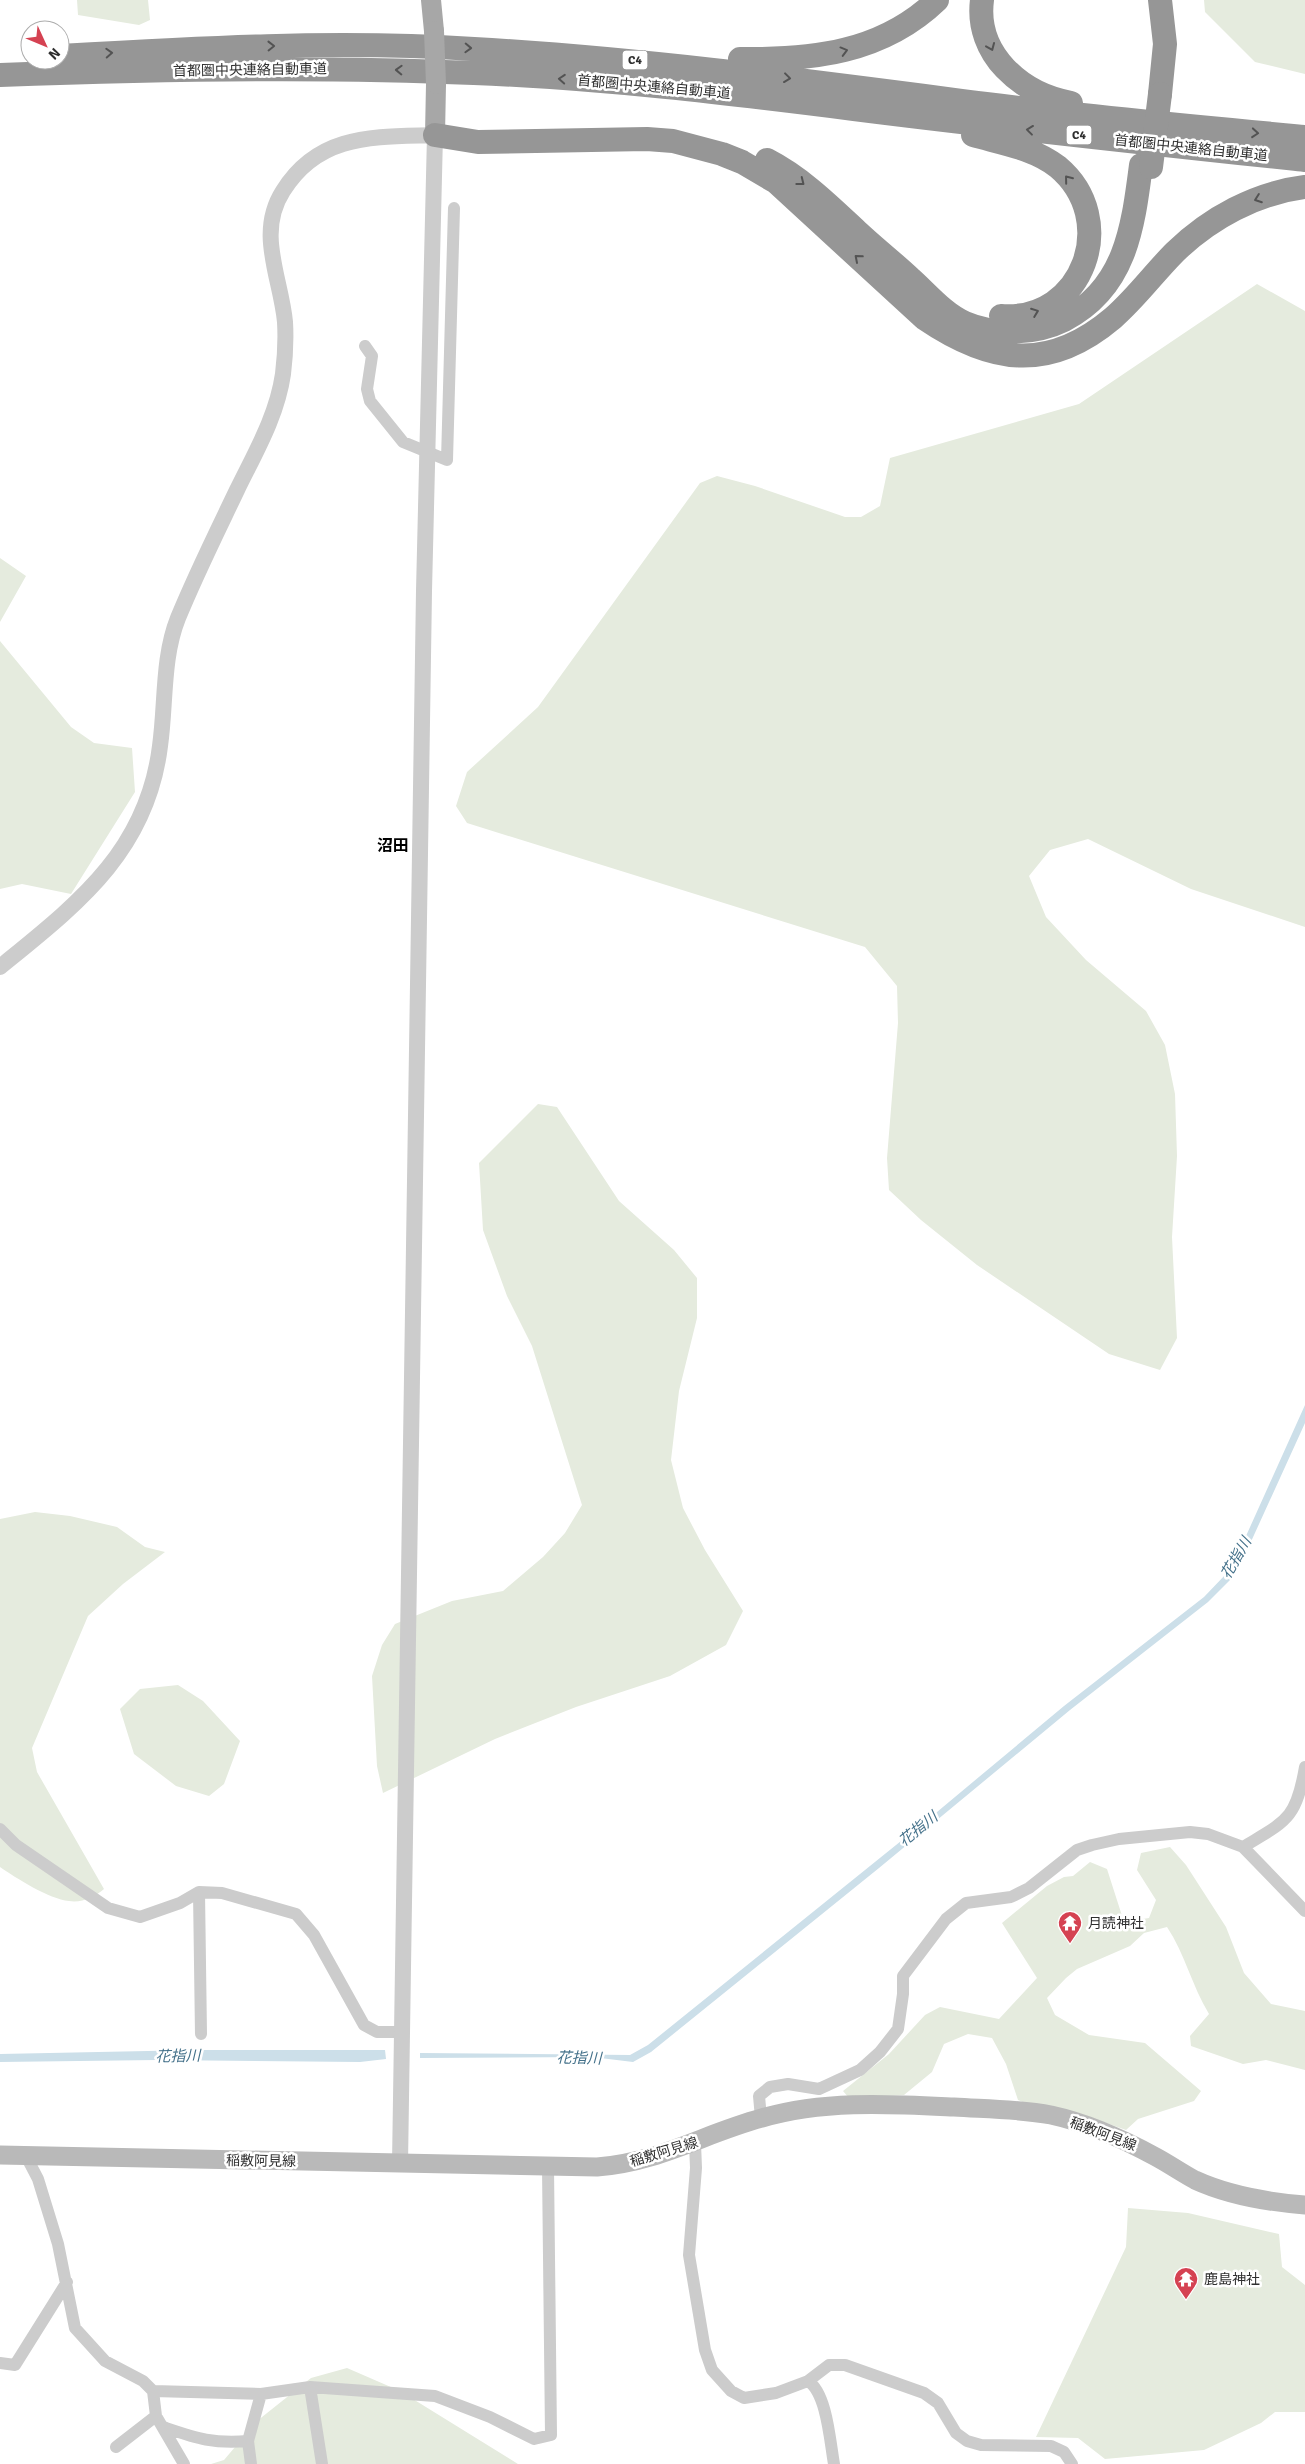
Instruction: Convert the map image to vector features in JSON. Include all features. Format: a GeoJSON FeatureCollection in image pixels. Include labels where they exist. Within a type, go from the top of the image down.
{"type":"FeatureCollection","features":[{"type":"Feature","properties":{"kind":"highway"},"geometry":{"type":"LineString","coordinates":[[621,59],[809,58],[878,39],[912,20],[937,0]]}},
{"type":"Feature","properties":{"kind":"highway"},"geometry":{"type":"LineString","coordinates":[[982,0],[981,20],[994,54],[1003,68],[1021,83],[1063,102],[1207,128]]}},
{"type":"Feature","properties":{"kind":"highway"},"geometry":{"type":"LineString","coordinates":[[1146,0],[1150,29],[1154,94]]}},
{"type":"Feature","properties":{"kind":"highway"},"geometry":{"type":"LineString","coordinates":[[435,135],[468,142],[695,140],[725,149],[742,162],[776,182],[902,283],[949,314],[981,329],[1029,331],[1053,326],[1076,314],[1107,283],[1119,264],[1133,224],[1146,166],[1154,94],[1165,44],[1160,0]]}},
{"type":"Feature","properties":{"kind":"highway","name":"首都圏中央連絡自動車道"},"geometry":{"type":"LineString","coordinates":[[70,55],[195,48],[329,45],[470,48],[621,59],[1207,128],[1305,137]]}},
{"type":"Feature","properties":{"kind":"highway"},"geometry":{"type":"LineString","coordinates":[[0,60],[20,59]]}},
{"type":"Feature","properties":{"kind":"highway","name":"首都圏中央連絡自動車道"},"geometry":{"type":"LineString","coordinates":[[0,75],[320,68],[476,73],[619,83],[767,97],[854,109],[1305,160]]}},
{"type":"Feature","properties":{"kind":"highway"},"geometry":{"type":"LineString","coordinates":[[854,109],[903,123],[949,129],[1019,147],[1039,155],[1058,167],[1083,200],[1090,231],[1089,251],[1085,262],[1074,283],[1062,296],[1031,314],[1016,317],[977,312],[902,283]]}},
{"type":"Feature","properties":{"kind":"highway"},"geometry":{"type":"LineString","coordinates":[[902,283],[924,318],[947,334],[972,346],[1009,356],[1042,354],[1056,351],[1091,335],[1114,317],[1175,252],[1223,215],[1268,195],[1305,187]]}},
{"type":"Feature","properties":{"kind":"main road"},"geometry":{"type":"LineString","coordinates":[[431,0],[436,84],[435,135]]}},
{"type":"Feature","properties":{"kind":"main road","name":"稲敷阿見線"},"geometry":{"type":"LineString","coordinates":[[0,2155],[548,2167],[618,2165],[639,2161],[695,2143],[761,2118],[814,2107],[846,2105],[993,2109],[1051,2115],[1085,2124],[1123,2140],[1195,2179],[1227,2192],[1258,2200],[1305,2205]]}},
{"type":"Feature","properties":{"kind":"street"},"geometry":{"type":"LineString","coordinates":[[0,967],[70,910],[97,883],[116,860],[146,800],[160,747],[166,670],[177,621],[207,552],[268,428],[283,375],[285,324],[270,242],[276,202],[289,181],[306,163],[332,147],[363,138],[435,135],[424,591],[400,2164]]}},
{"type":"Feature","properties":{"kind":"street"},"geometry":{"type":"LineString","coordinates":[[365,346],[372,356],[367,389],[370,401],[403,442],[428,454],[447,460],[454,208]]}},
{"type":"Feature","properties":{"kind":"street"},"geometry":{"type":"LineString","coordinates":[[1243,1847],[1280,1825],[1293,1812],[1302,1787],[1305,1767]]}},
{"type":"Feature","properties":{"kind":"street"},"geometry":{"type":"LineString","coordinates":[[0,1829],[16,1844],[108,1908],[140,1918],[180,1903],[199,1892],[222,1893],[296,1914],[314,1935],[364,2025],[377,2032],[403,2032]]}},
{"type":"Feature","properties":{"kind":"street"},"geometry":{"type":"LineString","coordinates":[[761,2118],[759,2096],[770,2087],[788,2084],[819,2089],[860,2070],[880,2052],[898,2029],[903,1994],[903,1976],[946,1919],[966,1903],[1011,1897],[1029,1888],[1077,1850],[1119,1839],[1190,1832],[1208,1834],[1243,1847],[1305,1911]]}},
{"type":"Feature","properties":{"kind":"street"},"geometry":{"type":"LineString","coordinates":[[199,1892],[201,2034]]}},
{"type":"Feature","properties":{"kind":"street"},"geometry":{"type":"LineString","coordinates":[[695,2143],[696,2168],[689,2254],[704,2350],[712,2370],[731,2391],[744,2398],[776,2393],[808,2381],[829,2365],[845,2365],[924,2393],[938,2403],[956,2433],[968,2441],[981,2444],[1050,2446],[1064,2452],[1072,2464]]}},
{"type":"Feature","properties":{"kind":"street"},"geometry":{"type":"LineString","coordinates":[[26,2156],[38,2179],[52,2226],[67,2282],[76,2328],[105,2361],[144,2382],[153,2391],[159,2422],[184,2464]]}},
{"type":"Feature","properties":{"kind":"street"},"geometry":{"type":"LineString","coordinates":[[153,2391],[262,2394],[310,2387],[435,2396],[490,2417],[534,2439],[551,2435],[548,2167]]}},
{"type":"Feature","properties":{"kind":"street"},"geometry":{"type":"LineString","coordinates":[[0,2363],[16,2365],[67,2282]]}},
{"type":"Feature","properties":{"kind":"street"},"geometry":{"type":"LineString","coordinates":[[808,2381],[815,2386],[821,2398],[834,2464]]}},
{"type":"Feature","properties":{"kind":"street"},"geometry":{"type":"LineString","coordinates":[[310,2387],[322,2464]]}},
{"type":"Feature","properties":{"kind":"street"},"geometry":{"type":"LineString","coordinates":[[251,2464],[248,2441],[262,2394]]}},
{"type":"Feature","properties":{"kind":"street"},"geometry":{"type":"LineString","coordinates":[[159,2422],[197,2438],[221,2443],[248,2441]]}},
{"type":"Feature","properties":{"kind":"street"},"geometry":{"type":"LineString","coordinates":[[116,2447],[159,2422]]}},
{"type":"Feature","properties":{"kind":"shaded area"},"geometry":{"type":"Polygon","coordinates":[[[77,0],[148,0],[150,20],[139,25],[78,15],[77,0]]]}},
{"type":"Feature","properties":{"kind":"shaded area"},"geometry":{"type":"Polygon","coordinates":[[[1204,0],[1305,0],[1305,74],[1255,62],[1205,12],[1204,0]]]}},
{"type":"Feature","properties":{"kind":"shaded area"},"geometry":{"type":"Polygon","coordinates":[[[1257,284],[1305,311],[1305,927],[1191,889],[1088,839],[1050,850],[1029,876],[1046,917],[1086,960],[1146,1011],[1165,1045],[1175,1094],[1177,1156],[1172,1237],[1177,1338],[1160,1370],[1109,1354],[977,1265],[921,1220],[889,1190],[887,1158],[898,1023],[897,986],[865,947],[467,823],[456,806],[467,772],[538,707],[700,483],[717,476],[755,486],[845,517],[861,517],[880,506],[890,458],[1079,404],[1257,284]]]}},
{"type":"Feature","properties":{"kind":"shaded area"},"geometry":{"type":"Polygon","coordinates":[[[0,558],[26,576],[0,622],[0,558]]]}},
{"type":"Feature","properties":{"kind":"shaded area"},"geometry":{"type":"Polygon","coordinates":[[[0,641],[71,727],[94,743],[132,748],[135,792],[71,894],[22,884],[0,889],[0,641]]]}},
{"type":"Feature","properties":{"kind":"shaded area"},"geometry":{"type":"Polygon","coordinates":[[[538,1104],[557,1107],[619,1201],[674,1250],[697,1278],[697,1318],[679,1391],[671,1460],[683,1508],[705,1550],[743,1611],[726,1645],[670,1676],[576,1707],[495,1739],[383,1793],[377,1766],[372,1676],[382,1645],[395,1624],[452,1601],[503,1591],[543,1557],[565,1533],[582,1505],[532,1346],[507,1296],[483,1230],[479,1163],[538,1104]]]}},
{"type":"Feature","properties":{"kind":"shaded area"},"geometry":{"type":"Polygon","coordinates":[[[35,1512],[70,1516],[117,1527],[145,1547],[165,1552],[123,1584],[88,1616],[32,1748],[37,1772],[104,1889],[97,1895],[79,1901],[69,1901],[52,1896],[0,1867],[0,1519],[35,1512]]]}},
{"type":"Feature","properties":{"kind":"shaded area"},"geometry":{"type":"Polygon","coordinates":[[[178,1685],[203,1701],[240,1741],[224,1784],[209,1796],[176,1786],[134,1754],[120,1709],[140,1689],[178,1685]]]}},
{"type":"Feature","properties":{"kind":"shaded area"},"geometry":{"type":"Polygon","coordinates":[[[1170,1847],[1186,1865],[1226,1927],[1244,1973],[1271,2004],[1305,2011],[1305,2070],[1266,2060],[1243,2064],[1191,2046],[1190,2036],[1209,2014],[1179,1948],[1167,1927],[1144,1933],[1130,1946],[1077,1969],[1047,1998],[1055,2015],[1089,2035],[1145,2043],[1201,2091],[1194,2101],[1138,2119],[1126,2130],[1075,2112],[1032,2106],[1018,2100],[1006,2064],[992,2038],[968,2034],[944,2044],[932,2072],[904,2095],[849,2098],[843,2091],[889,2054],[925,2015],[940,2007],[999,2019],[1037,1978],[1002,1923],[1047,1886],[1064,1877],[1073,1876],[1090,1862],[1107,1869],[1124,1922],[1149,1918],[1156,1900],[1137,1870],[1141,1853],[1170,1847]]]}},
{"type":"Feature","properties":{"kind":"shaded area"},"geometry":{"type":"Polygon","coordinates":[[[1128,2208],[1188,2213],[1279,2234],[1282,2267],[1305,2285],[1305,2412],[1275,2412],[1261,2423],[1204,2450],[1105,2459],[1078,2438],[1036,2437],[1126,2247],[1128,2208]]]}},
{"type":"Feature","properties":{"kind":"shaded area"},"geometry":{"type":"Polygon","coordinates":[[[347,2368],[400,2391],[518,2464],[211,2464],[224,2460],[257,2421],[311,2378],[347,2368]]]}},
{"type":"Feature","properties":{"kind":"water","name":"花指川"},"geometry":{"type":"Polygon","coordinates":[[[1305,1405],[1305,1423],[1244,1557],[1232,1578],[1208,1602],[1070,1710],[879,1868],[651,2052],[633,2062],[592,2057],[420,2058],[420,2053],[630,2055],[648,2045],[937,1812],[1064,1706],[1204,1597],[1226,1574],[1237,1556],[1305,1405]]]}},
{"type":"Feature","properties":{"kind":"water","name":"花指川"},"geometry":{"type":"Polygon","coordinates":[[[197,2050],[385,2050],[386,2059],[360,2062],[157,2060],[0,2062],[0,2054],[197,2050]]]}},
{"type":"Feature","properties":{"kind":"place","name":"月読神社"},"geometry":{"type":"Point","coordinates":[1070,1944]}},
{"type":"Feature","properties":{"kind":"place","name":"鹿島神社"},"geometry":{"type":"Point","coordinates":[1186,2300]}},
{"type":"Feature","properties":{"kind":"district","name":"沼田"},"geometry":{"type":"Point","coordinates":[393,846]}}]}
